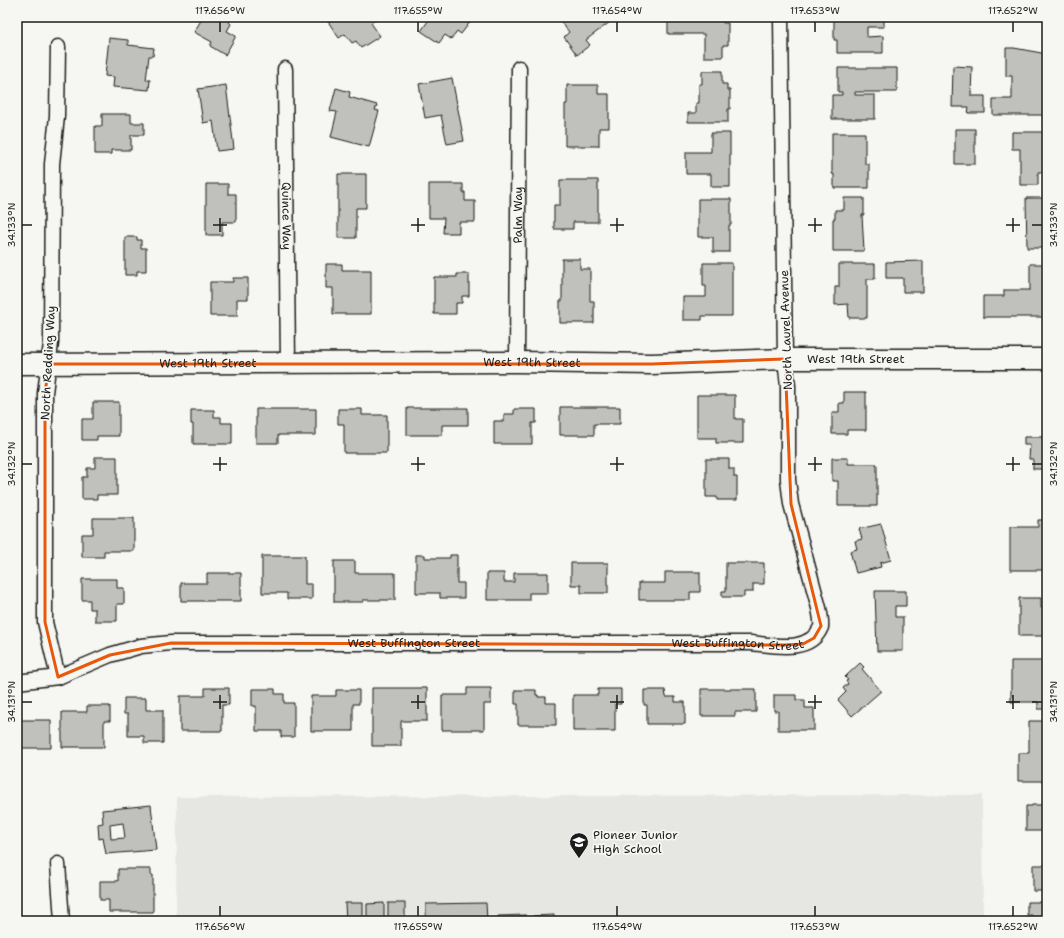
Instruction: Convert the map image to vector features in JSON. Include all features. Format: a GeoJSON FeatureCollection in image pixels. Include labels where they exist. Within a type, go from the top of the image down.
{"type":"FeatureCollection","features":[{"type":"Feature","properties":{"kind":"main road","name":"West 19th Street"},"geometry":{"type":"LineString","coordinates":[[17,364],[517,362],[652,364],[785,360],[1047,359]]}},
{"type":"Feature","properties":{"kind":"street","name":"North Laurel Avenue"},"geometry":{"type":"LineString","coordinates":[[781,17],[785,360],[788,386],[788,480],[791,504],[819,608],[821,626],[814,638]]}},
{"type":"Feature","properties":{"kind":"street","name":"North Redding Way"},"geometry":{"type":"LineString","coordinates":[[58,47],[58,116],[52,164],[51,343],[45,393],[45,622],[58,677]]}},
{"type":"Feature","properties":{"kind":"street","name":"Palm Way"},"geometry":{"type":"LineString","coordinates":[[517,362],[518,68]]}},
{"type":"Feature","properties":{"kind":"street","name":"Quince Way"},"geometry":{"type":"LineString","coordinates":[[285,69],[288,363]]}},
{"type":"Feature","properties":{"kind":"street","name":"West Buffington Street"},"geometry":{"type":"LineString","coordinates":[[17,682],[58,677],[110,655],[141,646],[171,643],[751,643],[785,645],[803,644],[814,638]]}},
{"type":"Feature","properties":{"kind":"street"},"geometry":{"type":"LineString","coordinates":[[58,864],[62,921]]}},
{"type":"Feature","properties":{"kind":"highlighted area"},"geometry":{"type":"Polygon","coordinates":[[[785,359],[791,504],[821,626],[814,638],[803,644],[785,645],[171,643],[110,655],[58,677],[45,622],[45,393],[49,364],[652,364],[785,359]]]}},
{"type":"Feature","properties":{"kind":"shaded area","name":"Pioneer Junior High School"},"geometry":{"type":"Polygon","coordinates":[[[982,795],[983,921],[176,921],[177,797],[982,795]]]}},
{"type":"Feature","properties":{"kind":"building"},"geometry":{"type":"Polygon","coordinates":[[[203,17],[232,17],[229,22],[231,24],[227,31],[236,36],[225,55],[210,46],[212,42],[194,32],[203,17]]]}},
{"type":"Feature","properties":{"kind":"building"},"geometry":{"type":"Polygon","coordinates":[[[331,17],[381,17],[371,23],[380,36],[361,48],[356,41],[352,43],[345,34],[339,38],[327,20],[331,17]]]}},
{"type":"Feature","properties":{"kind":"building"},"geometry":{"type":"Polygon","coordinates":[[[431,17],[474,17],[461,34],[457,31],[451,39],[445,35],[439,43],[421,31],[431,17]]]}},
{"type":"Feature","properties":{"kind":"building"},"geometry":{"type":"Polygon","coordinates":[[[557,17],[606,17],[610,22],[586,40],[590,45],[577,55],[564,37],[569,32],[557,17]]]}},
{"type":"Feature","properties":{"kind":"building"},"geometry":{"type":"Polygon","coordinates":[[[668,17],[723,17],[723,23],[728,23],[728,45],[723,45],[723,57],[704,57],[704,34],[668,34],[668,17]]]}},
{"type":"Feature","properties":{"kind":"building"},"geometry":{"type":"Polygon","coordinates":[[[884,17],[884,27],[867,27],[867,37],[883,36],[883,53],[837,53],[837,40],[834,40],[834,18],[884,17]]]}},
{"type":"Feature","properties":{"kind":"building"},"geometry":{"type":"Polygon","coordinates":[[[109,38],[128,40],[128,45],[154,48],[153,56],[149,56],[146,80],[150,80],[149,90],[113,87],[114,77],[105,76],[109,38]]]}},
{"type":"Feature","properties":{"kind":"building"},"geometry":{"type":"Polygon","coordinates":[[[1006,48],[1047,54],[1047,115],[993,115],[993,99],[1012,99],[1012,76],[1006,76],[1006,48]]]}},
{"type":"Feature","properties":{"kind":"building"},"geometry":{"type":"Polygon","coordinates":[[[953,66],[972,67],[971,96],[985,96],[985,113],[968,113],[969,107],[952,107],[953,66]]]}},
{"type":"Feature","properties":{"kind":"building"},"geometry":{"type":"Polygon","coordinates":[[[838,68],[897,68],[897,92],[855,92],[855,95],[875,95],[875,119],[832,119],[832,95],[842,95],[842,92],[838,92],[838,68]]]}},
{"type":"Feature","properties":{"kind":"building"},"geometry":{"type":"Polygon","coordinates":[[[702,71],[722,71],[722,84],[727,84],[727,90],[730,90],[728,122],[688,122],[688,113],[696,113],[696,103],[699,103],[699,84],[702,84],[702,71]]]}},
{"type":"Feature","properties":{"kind":"building"},"geometry":{"type":"Polygon","coordinates":[[[452,78],[464,141],[447,144],[441,115],[425,118],[419,84],[452,78]]]}},
{"type":"Feature","properties":{"kind":"building"},"geometry":{"type":"Polygon","coordinates":[[[226,85],[234,149],[217,151],[213,121],[203,123],[198,89],[226,85]]]}},
{"type":"Feature","properties":{"kind":"building"},"geometry":{"type":"Polygon","coordinates":[[[567,85],[598,85],[598,94],[609,94],[609,128],[599,128],[599,146],[565,146],[565,104],[567,104],[567,85]]]}},
{"type":"Feature","properties":{"kind":"building"},"geometry":{"type":"Polygon","coordinates":[[[336,88],[350,92],[349,97],[377,105],[375,110],[379,111],[369,147],[331,137],[337,112],[330,111],[336,88]]]}},
{"type":"Feature","properties":{"kind":"building"},"geometry":{"type":"Polygon","coordinates":[[[102,114],[131,114],[131,123],[144,123],[144,135],[131,135],[131,150],[111,150],[111,154],[95,154],[95,126],[102,126],[102,114]]]}},
{"type":"Feature","properties":{"kind":"building"},"geometry":{"type":"Polygon","coordinates":[[[955,129],[975,129],[975,164],[955,164],[955,129]]]}},
{"type":"Feature","properties":{"kind":"building"},"geometry":{"type":"Polygon","coordinates":[[[1012,132],[1047,132],[1047,172],[1038,172],[1038,185],[1020,185],[1020,149],[1012,149],[1012,132]]]}},
{"type":"Feature","properties":{"kind":"building"},"geometry":{"type":"Polygon","coordinates":[[[711,133],[730,133],[730,187],[711,187],[711,174],[686,174],[686,152],[711,152],[711,133]]]}},
{"type":"Feature","properties":{"kind":"building"},"geometry":{"type":"Polygon","coordinates":[[[832,133],[865,133],[865,164],[869,164],[869,188],[834,188],[834,174],[832,174],[832,133]]]}},
{"type":"Feature","properties":{"kind":"building"},"geometry":{"type":"Polygon","coordinates":[[[338,174],[366,174],[366,208],[356,208],[356,238],[338,238],[338,174]]]}},
{"type":"Feature","properties":{"kind":"building"},"geometry":{"type":"Polygon","coordinates":[[[560,180],[598,180],[598,222],[573,222],[573,229],[554,229],[554,205],[560,205],[560,180]]]}},
{"type":"Feature","properties":{"kind":"building"},"geometry":{"type":"Polygon","coordinates":[[[206,184],[228,184],[228,194],[236,194],[236,222],[222,222],[222,235],[206,235],[206,184]]]}},
{"type":"Feature","properties":{"kind":"building"},"geometry":{"type":"Polygon","coordinates":[[[429,184],[463,184],[465,201],[475,201],[475,222],[459,222],[459,233],[443,233],[444,218],[429,218],[429,184]]]}},
{"type":"Feature","properties":{"kind":"building"},"geometry":{"type":"Polygon","coordinates":[[[844,198],[864,198],[864,215],[862,215],[864,251],[833,251],[833,219],[835,219],[835,210],[844,210],[844,198]]]}},
{"type":"Feature","properties":{"kind":"building"},"geometry":{"type":"Polygon","coordinates":[[[1026,198],[1047,198],[1047,248],[1027,248],[1026,198]]]}},
{"type":"Feature","properties":{"kind":"building"},"geometry":{"type":"Polygon","coordinates":[[[698,199],[731,199],[729,252],[713,252],[713,237],[698,237],[698,199]]]}},
{"type":"Feature","properties":{"kind":"building"},"geometry":{"type":"Polygon","coordinates":[[[125,237],[137,237],[137,240],[141,240],[141,248],[146,248],[146,271],[137,271],[137,275],[125,275],[125,237]]]}},
{"type":"Feature","properties":{"kind":"building"},"geometry":{"type":"Polygon","coordinates":[[[562,259],[580,259],[580,269],[590,269],[590,301],[594,301],[594,323],[560,323],[560,301],[562,301],[562,259]]]}},
{"type":"Feature","properties":{"kind":"building"},"geometry":{"type":"Polygon","coordinates":[[[923,261],[923,292],[903,292],[903,278],[886,278],[886,262],[923,261]]]}},
{"type":"Feature","properties":{"kind":"building"},"geometry":{"type":"Polygon","coordinates":[[[703,263],[732,263],[732,316],[702,316],[702,320],[683,320],[683,297],[706,297],[706,286],[703,286],[703,263]]]}},
{"type":"Feature","properties":{"kind":"building"},"geometry":{"type":"Polygon","coordinates":[[[326,264],[342,264],[342,270],[371,270],[371,314],[333,314],[333,288],[326,288],[326,264]]]}},
{"type":"Feature","properties":{"kind":"building"},"geometry":{"type":"Polygon","coordinates":[[[839,264],[875,264],[875,279],[867,279],[867,318],[849,318],[848,304],[835,305],[835,287],[839,287],[839,264]]]}},
{"type":"Feature","properties":{"kind":"building"},"geometry":{"type":"Polygon","coordinates":[[[1030,264],[1047,264],[1047,317],[983,317],[983,296],[1004,296],[1004,290],[1030,290],[1030,264]]]}},
{"type":"Feature","properties":{"kind":"building"},"geometry":{"type":"Polygon","coordinates":[[[457,274],[469,274],[469,296],[462,296],[462,303],[456,303],[456,314],[434,314],[434,277],[457,277],[457,274]]]}},
{"type":"Feature","properties":{"kind":"building"},"geometry":{"type":"Polygon","coordinates":[[[233,278],[248,278],[248,299],[237,299],[237,316],[210,316],[210,282],[233,282],[233,278]]]}},
{"type":"Feature","properties":{"kind":"building"},"geometry":{"type":"Polygon","coordinates":[[[844,392],[866,392],[866,430],[847,430],[847,434],[832,434],[832,412],[839,412],[839,403],[844,403],[844,392]]]}},
{"type":"Feature","properties":{"kind":"building"},"geometry":{"type":"Polygon","coordinates":[[[697,395],[735,395],[735,419],[743,419],[743,443],[716,443],[716,438],[697,438],[697,395]]]}},
{"type":"Feature","properties":{"kind":"building"},"geometry":{"type":"Polygon","coordinates":[[[93,402],[119,402],[119,436],[97,436],[97,440],[82,440],[82,419],[93,419],[93,402]]]}},
{"type":"Feature","properties":{"kind":"building"},"geometry":{"type":"Polygon","coordinates":[[[560,407],[620,407],[620,424],[594,424],[594,435],[560,435],[560,407]]]}},
{"type":"Feature","properties":{"kind":"building"},"geometry":{"type":"Polygon","coordinates":[[[407,408],[468,408],[468,425],[442,425],[442,435],[407,435],[407,408]]]}},
{"type":"Feature","properties":{"kind":"building"},"geometry":{"type":"Polygon","coordinates":[[[256,409],[316,409],[316,435],[278,435],[278,443],[256,443],[256,409]]]}},
{"type":"Feature","properties":{"kind":"building"},"geometry":{"type":"Polygon","coordinates":[[[338,409],[362,409],[362,415],[387,415],[387,453],[344,453],[344,424],[338,424],[338,409]]]}},
{"type":"Feature","properties":{"kind":"building"},"geometry":{"type":"Polygon","coordinates":[[[514,409],[536,409],[536,423],[532,423],[532,444],[494,444],[494,421],[504,421],[504,414],[514,414],[514,409]]]}},
{"type":"Feature","properties":{"kind":"building"},"geometry":{"type":"Polygon","coordinates":[[[191,410],[214,410],[214,417],[221,417],[221,423],[232,423],[232,444],[193,444],[191,410]]]}},
{"type":"Feature","properties":{"kind":"building"},"geometry":{"type":"Polygon","coordinates":[[[1024,437],[1043,437],[1043,440],[1047,440],[1047,469],[1033,469],[1033,459],[1029,459],[1030,445],[1024,445],[1024,437]]]}},
{"type":"Feature","properties":{"kind":"building"},"geometry":{"type":"Polygon","coordinates":[[[95,457],[117,457],[117,495],[97,495],[97,499],[82,499],[82,477],[87,477],[87,468],[95,468],[95,457]]]}},
{"type":"Feature","properties":{"kind":"building"},"geometry":{"type":"Polygon","coordinates":[[[832,458],[848,458],[848,464],[877,464],[877,506],[838,506],[838,481],[832,481],[832,458]]]}},
{"type":"Feature","properties":{"kind":"building"},"geometry":{"type":"Polygon","coordinates":[[[706,459],[729,459],[729,469],[734,469],[734,477],[737,477],[737,500],[717,500],[717,497],[706,497],[706,459]]]}},
{"type":"Feature","properties":{"kind":"building"},"geometry":{"type":"Polygon","coordinates":[[[93,518],[134,518],[134,551],[104,551],[104,557],[82,557],[82,534],[93,534],[93,518]]]}},
{"type":"Feature","properties":{"kind":"building"},"geometry":{"type":"Polygon","coordinates":[[[1038,520],[1047,520],[1047,570],[1010,570],[1010,527],[1038,527],[1038,520]]]}},
{"type":"Feature","properties":{"kind":"building"},"geometry":{"type":"Polygon","coordinates":[[[881,524],[891,560],[880,563],[881,567],[856,573],[850,551],[857,549],[855,541],[862,539],[859,529],[881,524]]]}},
{"type":"Feature","properties":{"kind":"building"},"geometry":{"type":"Polygon","coordinates":[[[416,555],[425,555],[425,558],[450,558],[450,555],[457,555],[457,583],[464,583],[464,598],[440,598],[440,593],[416,593],[416,555]]]}},
{"type":"Feature","properties":{"kind":"building"},"geometry":{"type":"Polygon","coordinates":[[[262,556],[305,556],[305,584],[312,584],[312,599],[287,599],[287,593],[262,593],[262,556]]]}},
{"type":"Feature","properties":{"kind":"building"},"geometry":{"type":"Polygon","coordinates":[[[334,561],[355,561],[355,573],[395,573],[395,600],[334,602],[334,561]]]}},
{"type":"Feature","properties":{"kind":"building"},"geometry":{"type":"Polygon","coordinates":[[[571,563],[608,563],[608,593],[581,593],[581,585],[571,585],[571,563]]]}},
{"type":"Feature","properties":{"kind":"building"},"geometry":{"type":"Polygon","coordinates":[[[726,563],[764,563],[764,584],[753,584],[753,592],[744,592],[744,597],[722,597],[722,591],[726,591],[726,563]]]}},
{"type":"Feature","properties":{"kind":"building"},"geometry":{"type":"Polygon","coordinates":[[[665,572],[700,572],[700,592],[690,592],[690,600],[639,600],[639,583],[665,583],[665,572]]]}},
{"type":"Feature","properties":{"kind":"building"},"geometry":{"type":"Polygon","coordinates":[[[207,573],[241,573],[241,601],[181,601],[181,583],[207,583],[207,573]]]}},
{"type":"Feature","properties":{"kind":"building"},"geometry":{"type":"Polygon","coordinates":[[[487,573],[504,573],[504,582],[514,582],[514,573],[548,573],[548,593],[529,593],[529,600],[487,600],[487,573]]]}},
{"type":"Feature","properties":{"kind":"building"},"geometry":{"type":"Polygon","coordinates":[[[82,579],[117,579],[117,588],[124,588],[124,604],[117,604],[117,621],[95,621],[95,609],[90,609],[90,600],[82,600],[82,579]]]}},
{"type":"Feature","properties":{"kind":"building"},"geometry":{"type":"Polygon","coordinates":[[[875,591],[906,591],[906,606],[895,606],[895,617],[903,617],[903,651],[877,651],[875,591]]]}},
{"type":"Feature","properties":{"kind":"building"},"geometry":{"type":"Polygon","coordinates":[[[1019,598],[1041,598],[1041,608],[1046,608],[1047,636],[1019,636],[1019,598]]]}},
{"type":"Feature","properties":{"kind":"building"},"geometry":{"type":"Polygon","coordinates":[[[1011,661],[1047,661],[1047,709],[1038,709],[1038,702],[1011,702],[1011,661]]]}},
{"type":"Feature","properties":{"kind":"building"},"geometry":{"type":"Polygon","coordinates":[[[860,663],[864,667],[862,669],[881,691],[852,716],[838,700],[846,692],[843,688],[848,684],[846,681],[848,680],[845,677],[860,663]]]}},
{"type":"Feature","properties":{"kind":"building"},"geometry":{"type":"Polygon","coordinates":[[[205,688],[229,688],[229,705],[222,705],[222,731],[180,731],[180,696],[205,696],[205,688]]]}},
{"type":"Feature","properties":{"kind":"building"},"geometry":{"type":"Polygon","coordinates":[[[372,688],[427,688],[427,721],[401,721],[401,746],[372,746],[372,688]]]}},
{"type":"Feature","properties":{"kind":"building"},"geometry":{"type":"Polygon","coordinates":[[[467,688],[491,688],[491,704],[484,704],[484,730],[442,730],[442,695],[467,695],[467,688]]]}},
{"type":"Feature","properties":{"kind":"building"},"geometry":{"type":"Polygon","coordinates":[[[252,689],[275,689],[275,694],[284,694],[284,703],[294,703],[294,737],[281,737],[281,731],[256,731],[256,706],[252,706],[252,689]]]}},
{"type":"Feature","properties":{"kind":"building"},"geometry":{"type":"Polygon","coordinates":[[[598,689],[621,689],[621,704],[615,704],[615,731],[573,731],[573,695],[598,695],[598,689]]]}},
{"type":"Feature","properties":{"kind":"building"},"geometry":{"type":"Polygon","coordinates":[[[701,689],[756,689],[756,712],[735,712],[735,716],[701,716],[701,689]]]}},
{"type":"Feature","properties":{"kind":"building"},"geometry":{"type":"Polygon","coordinates":[[[336,690],[359,690],[359,704],[353,704],[353,731],[311,731],[311,696],[336,696],[336,690]]]}},
{"type":"Feature","properties":{"kind":"building"},"geometry":{"type":"Polygon","coordinates":[[[515,690],[536,690],[536,695],[538,695],[538,697],[546,697],[546,703],[556,703],[556,725],[518,725],[518,704],[515,704],[515,690]]]}},
{"type":"Feature","properties":{"kind":"building"},"geometry":{"type":"Polygon","coordinates":[[[644,690],[665,690],[666,697],[675,697],[675,702],[685,702],[685,724],[647,724],[647,705],[644,705],[644,690]]]}},
{"type":"Feature","properties":{"kind":"building"},"geometry":{"type":"Polygon","coordinates":[[[774,695],[796,695],[796,700],[805,700],[805,708],[814,708],[814,730],[778,730],[778,711],[774,711],[774,695]]]}},
{"type":"Feature","properties":{"kind":"building"},"geometry":{"type":"Polygon","coordinates":[[[124,698],[146,698],[146,710],[163,710],[163,743],[144,743],[144,736],[128,736],[128,714],[124,714],[124,698]]]}},
{"type":"Feature","properties":{"kind":"building"},"geometry":{"type":"Polygon","coordinates":[[[87,706],[110,706],[110,721],[104,721],[104,747],[62,747],[62,712],[87,712],[87,706]]]}},
{"type":"Feature","properties":{"kind":"building"},"geometry":{"type":"Polygon","coordinates":[[[17,720],[51,720],[51,748],[17,748],[17,720]]]}},
{"type":"Feature","properties":{"kind":"building"},"geometry":{"type":"Polygon","coordinates":[[[1029,721],[1047,721],[1047,781],[1018,781],[1018,753],[1029,753],[1029,721]]]}},
{"type":"Feature","properties":{"kind":"building"},"geometry":{"type":"Polygon","coordinates":[[[151,805],[156,850],[106,854],[103,838],[99,839],[98,824],[103,823],[102,810],[151,805]],[[123,823],[110,825],[111,839],[125,838],[123,823]]]}},
{"type":"Feature","properties":{"kind":"building"},"geometry":{"type":"Polygon","coordinates":[[[1047,805],[1047,839],[1044,839],[1044,831],[1026,831],[1026,806],[1047,805]]]}},
{"type":"Feature","properties":{"kind":"building"},"geometry":{"type":"Polygon","coordinates":[[[1033,865],[1047,865],[1047,891],[1033,891],[1033,865]]]}},
{"type":"Feature","properties":{"kind":"building"},"geometry":{"type":"Polygon","coordinates":[[[118,869],[151,869],[151,875],[153,875],[153,912],[109,912],[109,900],[100,900],[100,881],[118,881],[118,869]]]}},
{"type":"Feature","properties":{"kind":"building"},"geometry":{"type":"Polygon","coordinates":[[[1027,902],[1047,902],[1047,921],[1032,921],[1032,915],[1027,915],[1027,902]]]}},
{"type":"Feature","properties":{"kind":"building"},"geometry":{"type":"Polygon","coordinates":[[[345,903],[363,903],[363,921],[346,921],[345,903]]]}},
{"type":"Feature","properties":{"kind":"building"},"geometry":{"type":"Polygon","coordinates":[[[384,903],[384,921],[367,921],[367,904],[384,903]]]}},
{"type":"Feature","properties":{"kind":"building"},"geometry":{"type":"Polygon","coordinates":[[[388,903],[405,903],[405,921],[388,921],[388,903]]]}},
{"type":"Feature","properties":{"kind":"building"},"geometry":{"type":"Polygon","coordinates":[[[486,903],[487,921],[426,921],[426,904],[486,903]]]}},
{"type":"Feature","properties":{"kind":"building"},"geometry":{"type":"Polygon","coordinates":[[[526,915],[526,921],[499,921],[498,916],[526,915]]]}},
{"type":"Feature","properties":{"kind":"building"},"geometry":{"type":"Polygon","coordinates":[[[554,915],[554,921],[533,921],[533,916],[554,915]]]}},
{"type":"Feature","properties":{"kind":"place","name":"Pioneer Junior High School"},"geometry":{"type":"Point","coordinates":[579,859]}}]}
